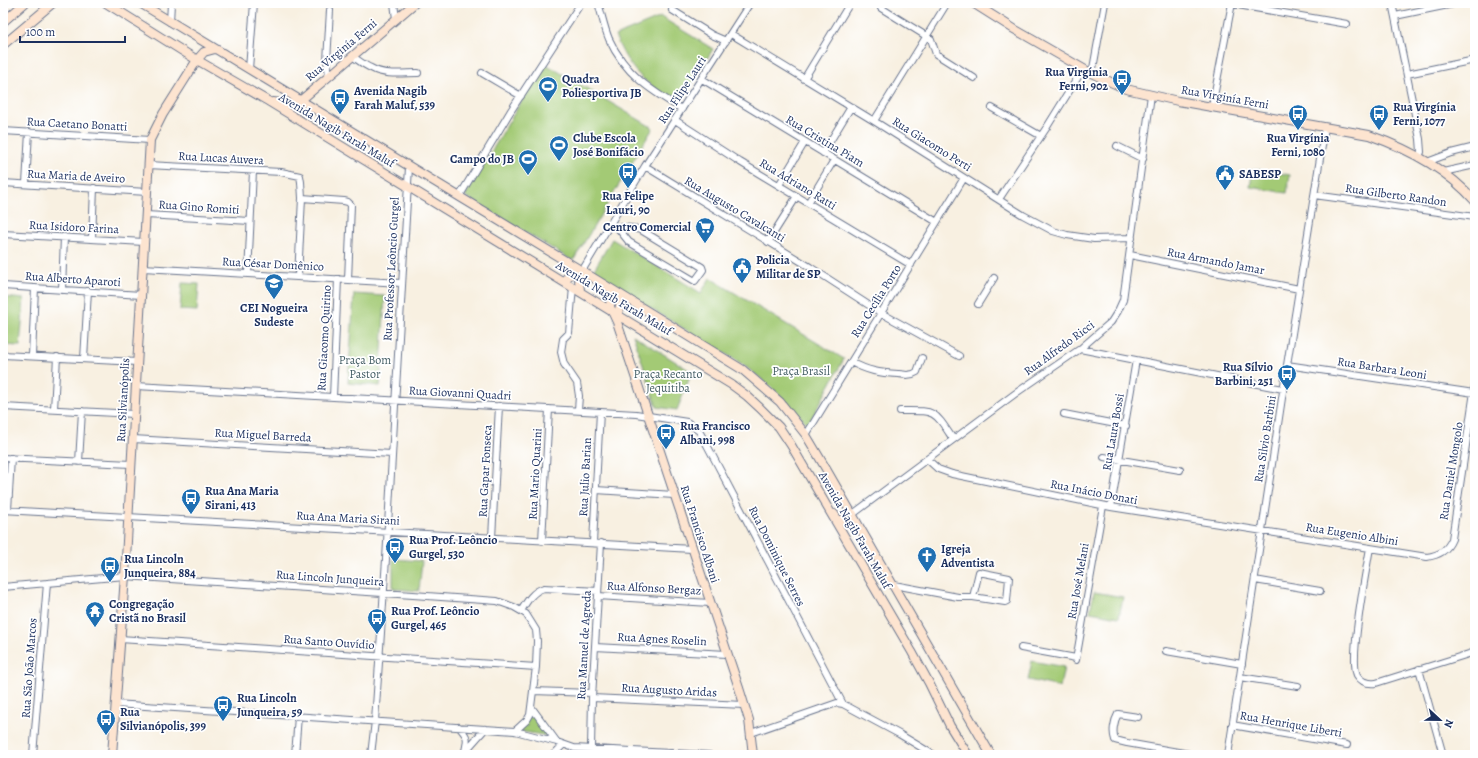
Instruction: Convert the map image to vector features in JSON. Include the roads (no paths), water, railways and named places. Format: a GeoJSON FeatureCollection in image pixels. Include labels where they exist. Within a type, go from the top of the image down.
{"type":"FeatureCollection","features":[{"type":"Feature","properties":{"kind":"main road"},"geometry":{"type":"LineString","coordinates":[[3,22],[26,3]]}},
{"type":"Feature","properties":{"kind":"main road"},"geometry":{"type":"LineString","coordinates":[[3,45],[53,3]]}},
{"type":"Feature","properties":{"kind":"main road","name":"Avenida Nagib Farah Maluf"},"geometry":{"type":"LineString","coordinates":[[106,3],[197,60],[268,101],[576,289],[616,316],[732,385],[747,396],[774,422],[802,461],[912,652],[950,726],[968,755]]}},
{"type":"Feature","properties":{"kind":"main road","name":"Avenida Nagib Farah Maluf"},"geometry":{"type":"LineString","coordinates":[[140,3],[743,370],[780,402],[806,435],[991,755]]}},
{"type":"Feature","properties":{"kind":"main road","name":"Rua Virginía Ferni"},"geometry":{"type":"LineString","coordinates":[[300,100],[414,3]]}},
{"type":"Feature","properties":{"kind":"main road","name":"Rua Virginía Ferni"},"geometry":{"type":"LineString","coordinates":[[973,3],[1014,29],[1083,69],[1126,89],[1212,107],[1369,135],[1385,140],[1419,157],[1443,172],[1453,179],[1475,201]]}},
{"type":"Feature","properties":{"kind":"main road"},"geometry":{"type":"LineString","coordinates":[[197,60],[204,52],[215,49]]}},
{"type":"Feature","properties":{"kind":"main road","name":"Rua Silvianópolis"},"geometry":{"type":"LineString","coordinates":[[112,755],[125,576],[150,140],[163,114],[197,60]]}},
{"type":"Feature","properties":{"kind":"main road"},"geometry":{"type":"LineString","coordinates":[[268,101],[290,104],[300,100]]}},
{"type":"Feature","properties":{"kind":"main road"},"geometry":{"type":"LineString","coordinates":[[562,281],[570,274],[572,265]]}},
{"type":"Feature","properties":{"kind":"main road"},"geometry":{"type":"LineString","coordinates":[[576,289],[582,271]]}},
{"type":"Feature","properties":{"kind":"main road","name":"Rua Francisco Albani"},"geometry":{"type":"LineString","coordinates":[[617,293],[611,297],[610,302],[616,316],[749,720],[753,755]]}},
{"type":"Feature","properties":{"kind":"main road"},"geometry":{"type":"LineString","coordinates":[[831,513],[841,521],[853,514]]}},
{"type":"Feature","properties":{"kind":"street"},"geometry":{"type":"LineString","coordinates":[[170,22],[171,3]]}},
{"type":"Feature","properties":{"kind":"street"},"geometry":{"type":"LineString","coordinates":[[249,70],[254,3]]}},
{"type":"Feature","properties":{"kind":"street"},"geometry":{"type":"LineString","coordinates":[[394,3],[396,19]]}},
{"type":"Feature","properties":{"kind":"street"},"geometry":{"type":"LineString","coordinates":[[459,197],[521,96],[581,3]]}},
{"type":"Feature","properties":{"kind":"street"},"geometry":{"type":"LineString","coordinates":[[598,3],[609,37],[623,63],[641,82],[682,109]]}},
{"type":"Feature","properties":{"kind":"street","name":"Rua Filipe Lauri"},"geometry":{"type":"LineString","coordinates":[[582,271],[645,166],[750,3]]}},
{"type":"Feature","properties":{"kind":"street"},"geometry":{"type":"LineString","coordinates":[[804,79],[850,3]]}},
{"type":"Feature","properties":{"kind":"street"},"geometry":{"type":"LineString","coordinates":[[874,121],[947,3]]}},
{"type":"Feature","properties":{"kind":"street"},"geometry":{"type":"LineString","coordinates":[[1092,74],[1105,3]]}},
{"type":"Feature","properties":{"kind":"street"},"geometry":{"type":"LineString","coordinates":[[1212,107],[1232,3],[1347,24]]}},
{"type":"Feature","properties":{"kind":"street"},"geometry":{"type":"LineString","coordinates":[[1392,3],[1420,139],[1421,147],[1419,157]]}},
{"type":"Feature","properties":{"kind":"street"},"geometry":{"type":"LineString","coordinates":[[1395,16],[1458,3]]}},
{"type":"Feature","properties":{"kind":"street"},"geometry":{"type":"LineString","coordinates":[[881,8],[927,36],[933,41],[936,54],[974,78]]}},
{"type":"Feature","properties":{"kind":"street"},"geometry":{"type":"LineString","coordinates":[[329,75],[327,61],[330,10]]}},
{"type":"Feature","properties":{"kind":"street"},"geometry":{"type":"LineString","coordinates":[[672,10],[712,35],[726,41]]}},
{"type":"Feature","properties":{"kind":"street","name":"Rua Giacomo Perti"},"geometry":{"type":"LineString","coordinates":[[731,34],[1045,227],[1067,235],[1094,239],[1132,238]]}},
{"type":"Feature","properties":{"kind":"street"},"geometry":{"type":"LineString","coordinates":[[352,56],[377,71],[385,73],[418,73]]}},
{"type":"Feature","properties":{"kind":"street"},"geometry":{"type":"LineString","coordinates":[[1407,74],[1475,60]]}},
{"type":"Feature","properties":{"kind":"street"},"geometry":{"type":"LineString","coordinates":[[999,199],[1083,69]]}},
{"type":"Feature","properties":{"kind":"street"},"geometry":{"type":"LineString","coordinates":[[482,73],[521,96]]}},
{"type":"Feature","properties":{"kind":"street","name":"Rua Cristina Piam"},"geometry":{"type":"LineString","coordinates":[[702,79],[937,222]]}},
{"type":"Feature","properties":{"kind":"street","name":"Rua Alfredo Ricci"},"geometry":{"type":"LineString","coordinates":[[853,514],[1016,393],[1080,349],[1111,322],[1118,312],[1123,300],[1152,95]]}},
{"type":"Feature","properties":{"kind":"street"},"geometry":{"type":"LineString","coordinates":[[823,153],[851,107]]}},
{"type":"Feature","properties":{"kind":"street"},"geometry":{"type":"LineString","coordinates":[[992,108],[1041,136]]}},
{"type":"Feature","properties":{"kind":"street","name":"Rua Adriano Ratti"},"geometry":{"type":"LineString","coordinates":[[676,120],[808,203],[911,265]]}},
{"type":"Feature","properties":{"kind":"street","name":"Rua Silvio Barbini"},"geometry":{"type":"LineString","coordinates":[[1228,755],[1283,389],[1325,127]]}},
{"type":"Feature","properties":{"kind":"street","name":"Rua Caetano Bonatti"},"geometry":{"type":"LineString","coordinates":[[3,131],[150,140]]}},
{"type":"Feature","properties":{"kind":"street"},"geometry":{"type":"LineString","coordinates":[[26,184],[29,132]]}},
{"type":"Feature","properties":{"kind":"street"},"geometry":{"type":"LineString","coordinates":[[779,185],[804,142]]}},
{"type":"Feature","properties":{"kind":"street"},"geometry":{"type":"LineString","coordinates":[[1117,146],[1143,159]]}},
{"type":"Feature","properties":{"kind":"street"},"geometry":{"type":"LineString","coordinates":[[1427,162],[1452,152],[1475,147]]}},
{"type":"Feature","properties":{"kind":"street"},"geometry":{"type":"LineString","coordinates":[[808,203],[834,160]]}},
{"type":"Feature","properties":{"kind":"street","name":"Rua Lucas Auvera"},"geometry":{"type":"LineString","coordinates":[[148,165],[292,174],[300,176],[302,198]]}},
{"type":"Feature","properties":{"kind":"street"},"geometry":{"type":"LineString","coordinates":[[1443,172],[1475,165]]}},
{"type":"Feature","properties":{"kind":"street","name":"Rua Augusto Cavalcanti"},"geometry":{"type":"LineString","coordinates":[[645,166],[881,313],[960,356]]}},
{"type":"Feature","properties":{"kind":"street","name":"Rua Professor Leôncio Gurgel"},"geometry":{"type":"LineString","coordinates":[[371,755],[375,722],[384,593],[409,167]]}},
{"type":"Feature","properties":{"kind":"street"},"geometry":{"type":"LineString","coordinates":[[248,274],[253,171]]}},
{"type":"Feature","properties":{"kind":"street","name":"Rua Cecília Porto"},"geometry":{"type":"LineString","coordinates":[[806,435],[964,178]]}},
{"type":"Feature","properties":{"kind":"street","name":"Rua Maria de Aveiro"},"geometry":{"type":"LineString","coordinates":[[3,183],[147,192]]}},
{"type":"Feature","properties":{"kind":"street"},"geometry":{"type":"LineString","coordinates":[[92,239],[94,188]]}},
{"type":"Feature","properties":{"kind":"street","name":"Rua Gilberto Randon"},"geometry":{"type":"LineString","coordinates":[[1314,195],[1475,217]]}},
{"type":"Feature","properties":{"kind":"street"},"geometry":{"type":"LineString","coordinates":[[768,242],[797,196]]}},
{"type":"Feature","properties":{"kind":"street"},"geometry":{"type":"LineString","coordinates":[[298,277],[302,198],[344,201],[350,203],[352,209],[348,280]]}},
{"type":"Feature","properties":{"kind":"street","name":"Rua Gino Romiti"},"geometry":{"type":"LineString","coordinates":[[146,215],[250,221]]}},
{"type":"Feature","properties":{"kind":"street"},"geometry":{"type":"LineString","coordinates":[[610,224],[617,227],[641,230],[702,267],[703,270],[695,281],[629,242],[617,227]]}},
{"type":"Feature","properties":{"kind":"street","name":"Rua Isidoro Farina"},"geometry":{"type":"LineString","coordinates":[[3,234],[144,242]]}},
{"type":"Feature","properties":{"kind":"street"},"geometry":{"type":"LineString","coordinates":[[62,290],[64,237]]}},
{"type":"Feature","properties":{"kind":"street","name":"Rua Armando Jamar"},"geometry":{"type":"LineString","coordinates":[[1130,255],[1299,289]]}},
{"type":"Feature","properties":{"kind":"street","name":"Rua César Domênico"},"geometry":{"type":"LineString","coordinates":[[143,268],[401,283]]}},
{"type":"Feature","properties":{"kind":"street"},"geometry":{"type":"LineString","coordinates":[[978,304],[994,278]]}},
{"type":"Feature","properties":{"kind":"street","name":"Rua Giacomo Quirino"},"geometry":{"type":"LineString","coordinates":[[333,397],[338,279]]}},
{"type":"Feature","properties":{"kind":"street","name":"Rua Alberto Aparoti"},"geometry":{"type":"LineString","coordinates":[[3,286],[141,295]]}},
{"type":"Feature","properties":{"kind":"street"},"geometry":{"type":"LineString","coordinates":[[32,356],[35,288]]}},
{"type":"Feature","properties":{"kind":"street"},"geometry":{"type":"LineString","coordinates":[[576,289],[569,333],[563,339],[561,352],[564,364],[577,383],[579,396],[578,410]]}},
{"type":"Feature","properties":{"kind":"street"},"geometry":{"type":"LineString","coordinates":[[84,359],[88,292]]}},
{"type":"Feature","properties":{"kind":"street"},"geometry":{"type":"LineString","coordinates":[[1080,349],[1283,389]]}},
{"type":"Feature","properties":{"kind":"street"},"geometry":{"type":"LineString","coordinates":[[3,354],[137,362]]}},
{"type":"Feature","properties":{"kind":"street"},"geometry":{"type":"LineString","coordinates":[[54,409],[58,357]]}},
{"type":"Feature","properties":{"kind":"street"},"geometry":{"type":"LineString","coordinates":[[851,362],[879,373],[908,375],[917,372],[922,358]]}},
{"type":"Feature","properties":{"kind":"street","name":"Rua Laura Bossi"},"geometry":{"type":"LineString","coordinates":[[1111,507],[1126,426],[1136,360]]}},
{"type":"Feature","properties":{"kind":"street","name":"Rua Barbara Leoni"},"geometry":{"type":"LineString","coordinates":[[1287,365],[1474,393]]}},
{"type":"Feature","properties":{"kind":"street","name":"Rua Daniel Mongolo"},"geometry":{"type":"LineString","coordinates":[[1439,554],[1449,545],[1452,539],[1475,385]]}},
{"type":"Feature","properties":{"kind":"street","name":"Rua Giovanni Quadri"},"geometry":{"type":"LineString","coordinates":[[136,386],[578,410],[648,415],[687,422]]}},
{"type":"Feature","properties":{"kind":"street"},"geometry":{"type":"LineString","coordinates":[[3,406],[134,414]]}},
{"type":"Feature","properties":{"kind":"street","name":"Rua Gapar Fonseca"},"geometry":{"type":"LineString","coordinates":[[492,538],[499,406]]}},
{"type":"Feature","properties":{"kind":"street","name":"Rua Mario Quarini"},"geometry":{"type":"LineString","coordinates":[[542,541],[549,409]]}},
{"type":"Feature","properties":{"kind":"street"},"geometry":{"type":"LineString","coordinates":[[79,462],[82,411]]}},
{"type":"Feature","properties":{"kind":"street"},"geometry":{"type":"LineString","coordinates":[[900,411],[927,411],[934,414],[938,417],[953,439]]}},
{"type":"Feature","properties":{"kind":"street","name":"Rua Julio Barian"},"geometry":{"type":"LineString","coordinates":[[593,544],[600,412]]}},
{"type":"Feature","properties":{"kind":"street"},"geometry":{"type":"LineString","coordinates":[[1064,414],[1126,426]]}},
{"type":"Feature","properties":{"kind":"street","name":"Rua Dominique Serres"},"geometry":{"type":"LineString","coordinates":[[687,422],[699,431],[707,445],[843,704]]}},
{"type":"Feature","properties":{"kind":"street","name":"Rua Miguel Barreda"},"geometry":{"type":"LineString","coordinates":[[133,439],[392,454]]}},
{"type":"Feature","properties":{"kind":"street"},"geometry":{"type":"LineString","coordinates":[[1104,457],[1180,470]]}},
{"type":"Feature","properties":{"kind":"street"},"geometry":{"type":"LineString","coordinates":[[3,458],[131,464]]}},
{"type":"Feature","properties":{"kind":"street"},"geometry":{"type":"LineString","coordinates":[[6,510],[11,458]]}},
{"type":"Feature","properties":{"kind":"street","name":"Rua Inácio Donati"},"geometry":{"type":"LineString","coordinates":[[927,459],[938,469],[952,474],[1103,506],[1262,531]]}},
{"type":"Feature","properties":{"kind":"street"},"geometry":{"type":"LineString","coordinates":[[596,490],[674,495]]}},
{"type":"Feature","properties":{"kind":"street","name":"Rua José Melani"},"geometry":{"type":"LineString","coordinates":[[1022,648],[1076,659],[1080,626],[1103,506]]}},
{"type":"Feature","properties":{"kind":"street","name":"Rua Ana Maria Sirani"},"geometry":{"type":"LineString","coordinates":[[6,510],[593,544],[601,543],[692,548]]}},
{"type":"Feature","properties":{"kind":"street","name":"Rua Eugenio Albini"},"geometry":{"type":"LineString","coordinates":[[1262,531],[1427,557],[1439,554]]}},
{"type":"Feature","properties":{"kind":"street","name":"Rua Manuel de Agreda"},"geometry":{"type":"LineString","coordinates":[[591,748],[592,696],[601,543]]}},
{"type":"Feature","properties":{"kind":"street"},"geometry":{"type":"LineString","coordinates":[[1370,548],[1359,614],[1355,656],[1355,668],[1357,675],[1364,682],[1369,684],[1376,683],[1475,652]]}},
{"type":"Feature","properties":{"kind":"street"},"geometry":{"type":"LineString","coordinates":[[894,585],[958,597],[973,597],[1006,602],[1009,578],[979,572],[973,597]]}},
{"type":"Feature","properties":{"kind":"street","name":"Rua Lincoln Junqueira"},"geometry":{"type":"LineString","coordinates":[[3,587],[125,576],[497,602],[526,614],[536,630],[536,667],[532,708],[528,720],[518,732]]}},
{"type":"Feature","properties":{"kind":"street"},"geometry":{"type":"LineString","coordinates":[[1255,580],[1320,591]]}},
{"type":"Feature","properties":{"kind":"street","name":"Rua São João Marcos"},"geometry":{"type":"LineString","coordinates":[[33,755],[47,583]]}},
{"type":"Feature","properties":{"kind":"street","name":"Rua Alfonso Bergaz"},"geometry":{"type":"LineString","coordinates":[[521,611],[538,590],[544,588],[710,603]]}},
{"type":"Feature","properties":{"kind":"street","name":"Rua Santo Ouvídio"},"geometry":{"type":"LineString","coordinates":[[120,639],[536,667]]}},
{"type":"Feature","properties":{"kind":"street","name":"Rua Agnes Roselin"},"geometry":{"type":"LineString","coordinates":[[595,647],[728,654]]}},
{"type":"Feature","properties":{"kind":"street"},"geometry":{"type":"LineString","coordinates":[[1166,651],[1242,664]]}},
{"type":"Feature","properties":{"kind":"street"},"geometry":{"type":"LineString","coordinates":[[1419,669],[1444,755]]}},
{"type":"Feature","properties":{"kind":"street"},"geometry":{"type":"LineString","coordinates":[[1240,677],[1298,686]]}},
{"type":"Feature","properties":{"kind":"street","name":"Rua Augusto Aridas"},"geometry":{"type":"LineString","coordinates":[[533,690],[592,696],[744,705]]}},
{"type":"Feature","properties":{"kind":"street"},"geometry":{"type":"LineString","coordinates":[[751,733],[836,703],[843,704],[899,734],[934,755]]}},
{"type":"Feature","properties":{"kind":"street"},"geometry":{"type":"LineString","coordinates":[[115,704],[518,732],[557,742],[583,752],[591,748],[709,755]]}},
{"type":"Feature","properties":{"kind":"street"},"geometry":{"type":"LineString","coordinates":[[532,708],[557,742]]}},
{"type":"Feature","properties":{"kind":"street"},"geometry":{"type":"LineString","coordinates":[[1138,717],[1118,714],[1113,735],[1115,740],[1195,755]]}},
{"type":"Feature","properties":{"kind":"street"},"geometry":{"type":"LineString","coordinates":[[295,755],[298,716]]}},
{"type":"Feature","properties":{"kind":"street","name":"Rua Henrique Liberti"},"geometry":{"type":"LineString","coordinates":[[1232,725],[1347,745]]}},
{"type":"Feature","properties":{"kind":"street"},"geometry":{"type":"LineString","coordinates":[[459,727],[466,735],[468,740],[463,753]]}},
{"type":"Feature","properties":{"kind":"street"},"geometry":{"type":"LineString","coordinates":[[463,753],[485,729]]}},
{"type":"Feature","properties":{"kind":"street"},"geometry":{"type":"LineString","coordinates":[[553,755],[564,745]]}},
{"type":"Feature","properties":{"kind":"place","name":"Rua Virgínia Ferni, 902"},"geometry":{"type":"Point","coordinates":[1122,96]}},
{"type":"Feature","properties":{"kind":"place","name":"Quadra Poliesportiva JB"},"geometry":{"type":"Point","coordinates":[548,103]}},
{"type":"Feature","properties":{"kind":"place","name":"Avenida Nagib Farah Maluf, 539"},"geometry":{"type":"Point","coordinates":[340,115]}},
{"type":"Feature","properties":{"kind":"place","name":"Rua Virgínia Ferni, 1080"},"geometry":{"type":"Point","coordinates":[1298,131]}},
{"type":"Feature","properties":{"kind":"place","name":"Rua Virgínia Ferni, 1077"},"geometry":{"type":"Point","coordinates":[1379,131]}},
{"type":"Feature","properties":{"kind":"place","name":"Clube Escola José Bonifácio"},"geometry":{"type":"Point","coordinates":[559,162]}},
{"type":"Feature","properties":{"kind":"place","name":"Campo do JB"},"geometry":{"type":"Point","coordinates":[528,176]}},
{"type":"Feature","properties":{"kind":"place","name":"Rua Felipe Lauri, 90"},"geometry":{"type":"Point","coordinates":[628,189]}},
{"type":"Feature","properties":{"kind":"place","name":"SABESP"},"geometry":{"type":"Point","coordinates":[1225,191]}},
{"type":"Feature","properties":{"kind":"place","name":"Centro Comercial"},"geometry":{"type":"Point","coordinates":[705,244]}},
{"type":"Feature","properties":{"kind":"place","name":"Policia Militar de SP"},"geometry":{"type":"Point","coordinates":[742,284]}},
{"type":"Feature","properties":{"kind":"place","name":"CEI Nogueira Sudeste"},"geometry":{"type":"Point","coordinates":[274,300]}},
{"type":"Feature","properties":{"kind":"place","name":"Rua Sílvio Barbini, 251"},"geometry":{"type":"Point","coordinates":[1287,391]}},
{"type":"Feature","properties":{"kind":"place","name":"Rua Francisco Albani, 998"},"geometry":{"type":"Point","coordinates":[666,450]}},
{"type":"Feature","properties":{"kind":"place","name":"Rua Ana Maria Sirani, 413"},"geometry":{"type":"Point","coordinates":[191,515]}},
{"type":"Feature","properties":{"kind":"place","name":"Rua Prof. Leôncio Gurgel, 530"},"geometry":{"type":"Point","coordinates":[395,564]}},
{"type":"Feature","properties":{"kind":"place","name":"Igreja Adventista"},"geometry":{"type":"Point","coordinates":[927,573]}},
{"type":"Feature","properties":{"kind":"place","name":"Rua Lincoln Junqueira, 884"},"geometry":{"type":"Point","coordinates":[110,583]}},
{"type":"Feature","properties":{"kind":"place","name":"Congregação Cristã no Brasil"},"geometry":{"type":"Point","coordinates":[95,628]}},
{"type":"Feature","properties":{"kind":"place","name":"Rua Prof. Leôncio Gurgel, 465"},"geometry":{"type":"Point","coordinates":[377,635]}},
{"type":"Feature","properties":{"kind":"place","name":"Rua Lincoln Junqueira, 59"},"geometry":{"type":"Point","coordinates":[223,722]}},
{"type":"Feature","properties":{"kind":"place","name":"Rua Silvianópolis, 399"},"geometry":{"type":"Point","coordinates":[106,736]}},
{"type":"Feature","properties":{"kind":"park label","name":"Praça Bom Pastor"},"geometry":{"type":"Point","coordinates":[365,367]}},
{"type":"Feature","properties":{"kind":"park label","name":"Praça Brasil"},"geometry":{"type":"Point","coordinates":[801,371]}},
{"type":"Feature","properties":{"kind":"park label","name":"Praça Recanto Jequitiba"},"geometry":{"type":"Point","coordinates":[668,381]}}]}
